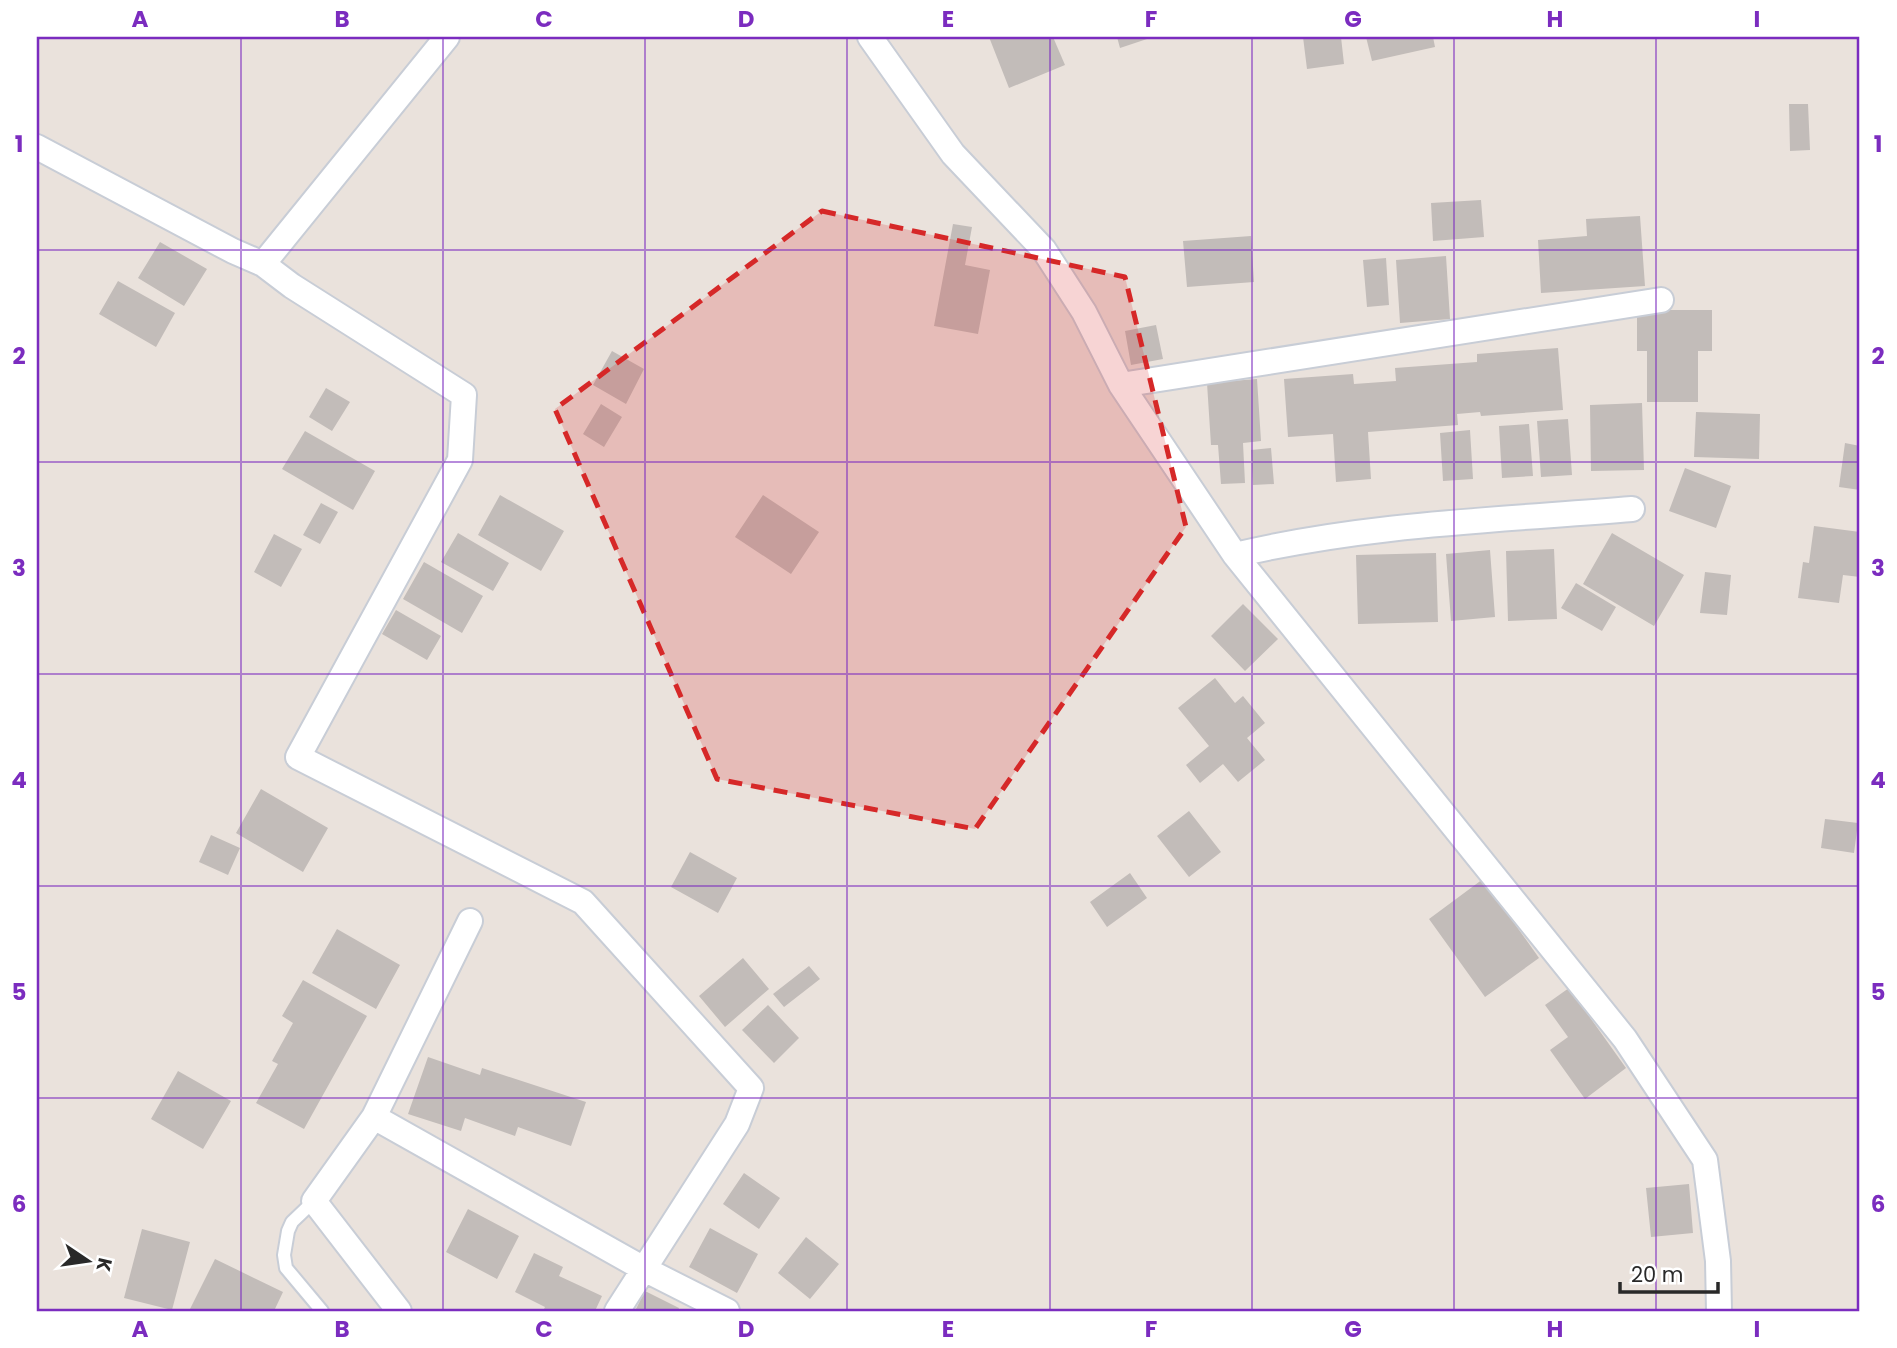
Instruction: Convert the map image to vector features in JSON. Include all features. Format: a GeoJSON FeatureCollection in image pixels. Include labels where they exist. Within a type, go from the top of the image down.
{"type":"FeatureCollection","features":[{"type":"Feature","properties":{"kind":"street"},"geometry":{"type":"LineString","coordinates":[[263,264],[447,37]]}},
{"type":"Feature","properties":{"kind":"street"},"geometry":{"type":"LineString","coordinates":[[870,37],[953,154],[1044,250],[1084,312],[1121,385],[1235,555],[1625,1039],[1705,1160],[1718,1261],[1720,1311]]}},
{"type":"Feature","properties":{"kind":"street"},"geometry":{"type":"LineString","coordinates":[[37,147],[233,251],[263,264],[292,286],[464,395],[460,460],[298,757],[583,902],[751,1088],[737,1124],[617,1311]]}},
{"type":"Feature","properties":{"kind":"street"},"geometry":{"type":"LineString","coordinates":[[1121,385],[1661,300]]}},
{"type":"Feature","properties":{"kind":"street"},"geometry":{"type":"LineString","coordinates":[[1235,555],[1292,541],[1354,531],[1632,509]]}},
{"type":"Feature","properties":{"kind":"street"},"geometry":{"type":"LineString","coordinates":[[399,1311],[314,1201],[374,1117],[470,921]]}},
{"type":"Feature","properties":{"kind":"street"},"geometry":{"type":"LineString","coordinates":[[374,1117],[644,1269],[727,1311]]}},
{"type":"Feature","properties":{"kind":"lane"},"geometry":{"type":"LineString","coordinates":[[314,1201],[292,1222],[284,1255],[286,1268],[322,1311]]}},
{"type":"Feature","properties":{"kind":"highlighted area"},"geometry":{"type":"Polygon","coordinates":[[[822,211],[1125,277],[1186,527],[975,829],[717,779],[555,409],[822,211]]]}},
{"type":"Feature","properties":{"kind":"building"},"geometry":{"type":"Polygon","coordinates":[[[989,37],[1053,37],[1065,65],[1009,88],[989,37]]]}},
{"type":"Feature","properties":{"kind":"building"},"geometry":{"type":"Polygon","coordinates":[[[1117,37],[1153,37],[1120,48],[1117,37]]]}},
{"type":"Feature","properties":{"kind":"building"},"geometry":{"type":"Polygon","coordinates":[[[1303,37],[1341,37],[1344,64],[1307,69],[1303,37]]]}},
{"type":"Feature","properties":{"kind":"building"},"geometry":{"type":"Polygon","coordinates":[[[1366,37],[1433,37],[1435,47],[1372,61],[1366,37]]]}},
{"type":"Feature","properties":{"kind":"building"},"geometry":{"type":"Polygon","coordinates":[[[1789,104],[1808,104],[1810,150],[1790,151],[1789,104]]]}},
{"type":"Feature","properties":{"kind":"building"},"geometry":{"type":"Polygon","coordinates":[[[1481,200],[1484,237],[1433,241],[1431,203],[1481,200]]]}},
{"type":"Feature","properties":{"kind":"building"},"geometry":{"type":"Polygon","coordinates":[[[1640,216],[1645,286],[1541,293],[1538,240],[1587,236],[1586,219],[1640,216]]]}},
{"type":"Feature","properties":{"kind":"building"},"geometry":{"type":"Polygon","coordinates":[[[953,224],[972,227],[965,265],[990,270],[978,334],[934,326],[953,224]]]}},
{"type":"Feature","properties":{"kind":"building"},"geometry":{"type":"Polygon","coordinates":[[[1251,236],[1254,282],[1187,287],[1183,241],[1251,236]]]}},
{"type":"Feature","properties":{"kind":"building"},"geometry":{"type":"Polygon","coordinates":[[[160,242],[207,269],[184,306],[138,278],[160,242]]]}},
{"type":"Feature","properties":{"kind":"building"},"geometry":{"type":"Polygon","coordinates":[[[1446,256],[1450,319],[1400,323],[1396,260],[1446,256]]]}},
{"type":"Feature","properties":{"kind":"building"},"geometry":{"type":"Polygon","coordinates":[[[1386,258],[1389,305],[1367,307],[1363,260],[1386,258]]]}},
{"type":"Feature","properties":{"kind":"building"},"geometry":{"type":"Polygon","coordinates":[[[118,281],[175,313],[156,347],[99,314],[118,281]]]}},
{"type":"Feature","properties":{"kind":"building"},"geometry":{"type":"Polygon","coordinates":[[[1637,310],[1712,310],[1712,351],[1698,351],[1698,402],[1647,402],[1647,351],[1637,351],[1637,310]]]}},
{"type":"Feature","properties":{"kind":"building"},"geometry":{"type":"Polygon","coordinates":[[[1156,325],[1163,359],[1131,365],[1125,331],[1156,325]]]}},
{"type":"Feature","properties":{"kind":"building"},"geometry":{"type":"Polygon","coordinates":[[[1558,348],[1563,410],[1481,416],[1480,412],[1457,414],[1458,425],[1368,432],[1371,479],[1336,482],[1333,434],[1288,437],[1284,379],[1353,374],[1354,384],[1396,381],[1395,368],[1477,362],[1477,354],[1558,348]]]}},
{"type":"Feature","properties":{"kind":"building"},"geometry":{"type":"Polygon","coordinates":[[[612,351],[644,369],[626,404],[593,385],[612,351]]]}},
{"type":"Feature","properties":{"kind":"building"},"geometry":{"type":"Polygon","coordinates":[[[1257,379],[1261,441],[1243,443],[1245,483],[1221,484],[1218,445],[1211,445],[1207,383],[1257,379]]]}},
{"type":"Feature","properties":{"kind":"building"},"geometry":{"type":"Polygon","coordinates":[[[326,388],[350,402],[332,431],[309,417],[326,388]]]}},
{"type":"Feature","properties":{"kind":"building"},"geometry":{"type":"Polygon","coordinates":[[[1642,403],[1644,470],[1591,471],[1590,405],[1642,403]]]}},
{"type":"Feature","properties":{"kind":"building"},"geometry":{"type":"Polygon","coordinates":[[[601,404],[622,417],[604,447],[583,434],[601,404]]]}},
{"type":"Feature","properties":{"kind":"building"},"geometry":{"type":"Polygon","coordinates":[[[1696,412],[1760,414],[1759,459],[1694,457],[1696,412]]]}},
{"type":"Feature","properties":{"kind":"building"},"geometry":{"type":"Polygon","coordinates":[[[1568,419],[1572,475],[1541,477],[1537,421],[1568,419]]]}},
{"type":"Feature","properties":{"kind":"building"},"geometry":{"type":"Polygon","coordinates":[[[1529,424],[1533,476],[1502,478],[1499,426],[1529,424]]]}},
{"type":"Feature","properties":{"kind":"building"},"geometry":{"type":"Polygon","coordinates":[[[1470,430],[1473,479],[1443,481],[1440,433],[1470,430]]]}},
{"type":"Feature","properties":{"kind":"building"},"geometry":{"type":"Polygon","coordinates":[[[305,431],[375,471],[353,510],[282,469],[305,431]]]}},
{"type":"Feature","properties":{"kind":"building"},"geometry":{"type":"Polygon","coordinates":[[[1845,443],[1860,446],[1860,490],[1839,487],[1845,443]]]}},
{"type":"Feature","properties":{"kind":"building"},"geometry":{"type":"Polygon","coordinates":[[[1271,448],[1274,484],[1253,485],[1251,450],[1271,448]]]}},
{"type":"Feature","properties":{"kind":"building"},"geometry":{"type":"Polygon","coordinates":[[[1685,468],[1731,486],[1716,528],[1669,511],[1685,468]]]}},
{"type":"Feature","properties":{"kind":"building"},"geometry":{"type":"Polygon","coordinates":[[[500,495],[564,531],[541,571],[478,535],[500,495]]]}},
{"type":"Feature","properties":{"kind":"building"},"geometry":{"type":"Polygon","coordinates":[[[763,495],[819,532],[791,574],[735,537],[763,495]]]}},
{"type":"Feature","properties":{"kind":"building"},"geometry":{"type":"Polygon","coordinates":[[[321,503],[338,512],[320,544],[303,535],[321,503]]]}},
{"type":"Feature","properties":{"kind":"building"},"geometry":{"type":"Polygon","coordinates":[[[1814,526],[1860,532],[1860,577],[1843,575],[1839,603],[1798,598],[1803,562],[1809,563],[1814,526]]]}},
{"type":"Feature","properties":{"kind":"building"},"geometry":{"type":"Polygon","coordinates":[[[458,533],[509,563],[493,591],[441,562],[458,533]]]}},
{"type":"Feature","properties":{"kind":"building"},"geometry":{"type":"Polygon","coordinates":[[[1612,533],[1684,575],[1654,626],[1583,584],[1612,533]]]}},
{"type":"Feature","properties":{"kind":"building"},"geometry":{"type":"Polygon","coordinates":[[[274,534],[302,549],[281,587],[254,572],[274,534]]]}},
{"type":"Feature","properties":{"kind":"building"},"geometry":{"type":"Polygon","coordinates":[[[1554,549],[1557,619],[1508,621],[1506,551],[1554,549]]]}},
{"type":"Feature","properties":{"kind":"building"},"geometry":{"type":"Polygon","coordinates":[[[1490,550],[1495,617],[1451,621],[1446,554],[1490,550]]]}},
{"type":"Feature","properties":{"kind":"building"},"geometry":{"type":"Polygon","coordinates":[[[1436,553],[1438,622],[1358,624],[1356,555],[1436,553]]]}},
{"type":"Feature","properties":{"kind":"building"},"geometry":{"type":"Polygon","coordinates":[[[424,562],[483,596],[462,633],[403,599],[424,562]]]}},
{"type":"Feature","properties":{"kind":"building"},"geometry":{"type":"Polygon","coordinates":[[[1705,572],[1731,575],[1727,615],[1700,613],[1705,572]]]}},
{"type":"Feature","properties":{"kind":"building"},"geometry":{"type":"Polygon","coordinates":[[[1576,583],[1616,607],[1602,631],[1561,608],[1576,583]]]}},
{"type":"Feature","properties":{"kind":"building"},"geometry":{"type":"Polygon","coordinates":[[[1243,604],[1278,639],[1245,671],[1211,636],[1243,604]]]}},
{"type":"Feature","properties":{"kind":"building"},"geometry":{"type":"Polygon","coordinates":[[[396,610],[441,636],[427,660],[382,634],[396,610]]]}},
{"type":"Feature","properties":{"kind":"building"},"geometry":{"type":"Polygon","coordinates":[[[1215,678],[1235,703],[1243,696],[1265,723],[1247,738],[1265,760],[1238,782],[1223,764],[1200,783],[1186,765],[1209,746],[1178,708],[1215,678]]]}},
{"type":"Feature","properties":{"kind":"building"},"geometry":{"type":"Polygon","coordinates":[[[261,789],[328,828],[303,872],[236,833],[261,789]]]}},
{"type":"Feature","properties":{"kind":"building"},"geometry":{"type":"Polygon","coordinates":[[[1189,811],[1221,852],[1189,877],[1157,836],[1189,811]]]}},
{"type":"Feature","properties":{"kind":"building"},"geometry":{"type":"Polygon","coordinates":[[[1825,819],[1858,823],[1854,853],[1821,848],[1825,819]]]}},
{"type":"Feature","properties":{"kind":"building"},"geometry":{"type":"Polygon","coordinates":[[[211,835],[240,848],[228,875],[199,862],[211,835]]]}},
{"type":"Feature","properties":{"kind":"building"},"geometry":{"type":"Polygon","coordinates":[[[690,852],[737,878],[718,913],[671,887],[690,852]]]}},
{"type":"Feature","properties":{"kind":"building"},"geometry":{"type":"Polygon","coordinates":[[[1130,873],[1147,898],[1107,927],[1090,902],[1130,873]]]}},
{"type":"Feature","properties":{"kind":"building"},"geometry":{"type":"Polygon","coordinates":[[[1483,879],[1539,958],[1485,997],[1429,919],[1483,879]]]}},
{"type":"Feature","properties":{"kind":"building"},"geometry":{"type":"Polygon","coordinates":[[[337,929],[400,965],[376,1009],[312,973],[337,929]]]}},
{"type":"Feature","properties":{"kind":"building"},"geometry":{"type":"Polygon","coordinates":[[[743,958],[769,989],[725,1027],[699,996],[743,958]]]}},
{"type":"Feature","properties":{"kind":"building"},"geometry":{"type":"Polygon","coordinates":[[[809,966],[820,979],[784,1007],[773,994],[809,966]]]}},
{"type":"Feature","properties":{"kind":"building"},"geometry":{"type":"Polygon","coordinates":[[[303,980],[367,1016],[304,1129],[256,1103],[278,1064],[272,1061],[293,1023],[282,1016],[303,980]]]}},
{"type":"Feature","properties":{"kind":"building"},"geometry":{"type":"Polygon","coordinates":[[[1569,988],[1626,1068],[1585,1099],[1550,1050],[1568,1037],[1545,1005],[1569,988]]]}},
{"type":"Feature","properties":{"kind":"building"},"geometry":{"type":"Polygon","coordinates":[[[768,1005],[799,1038],[774,1063],[742,1030],[768,1005]]]}},
{"type":"Feature","properties":{"kind":"building"},"geometry":{"type":"Polygon","coordinates":[[[428,1057],[480,1075],[482,1068],[586,1102],[571,1146],[518,1127],[515,1136],[465,1118],[461,1131],[408,1114],[428,1057]]]}},
{"type":"Feature","properties":{"kind":"building"},"geometry":{"type":"Polygon","coordinates":[[[178,1071],[231,1101],[203,1149],[151,1119],[178,1071]]]}},
{"type":"Feature","properties":{"kind":"building"},"geometry":{"type":"Polygon","coordinates":[[[744,1173],[780,1198],[759,1229],[723,1204],[744,1173]]]}},
{"type":"Feature","properties":{"kind":"building"},"geometry":{"type":"Polygon","coordinates":[[[1689,1184],[1693,1233],[1651,1237],[1646,1188],[1689,1184]]]}},
{"type":"Feature","properties":{"kind":"building"},"geometry":{"type":"Polygon","coordinates":[[[468,1209],[519,1236],[497,1279],[446,1252],[468,1209]]]}},
{"type":"Feature","properties":{"kind":"building"},"geometry":{"type":"Polygon","coordinates":[[[710,1228],[758,1254],[737,1293],[689,1267],[710,1228]]]}},
{"type":"Feature","properties":{"kind":"building"},"geometry":{"type":"Polygon","coordinates":[[[142,1229],[190,1242],[172,1310],[124,1298],[142,1229]]]}},
{"type":"Feature","properties":{"kind":"building"},"geometry":{"type":"Polygon","coordinates":[[[806,1237],[839,1264],[810,1299],[778,1273],[806,1237]]]}},
{"type":"Feature","properties":{"kind":"building"},"geometry":{"type":"Polygon","coordinates":[[[534,1253],[563,1267],[559,1276],[602,1296],[595,1311],[543,1311],[545,1307],[515,1292],[534,1253]]]}},
{"type":"Feature","properties":{"kind":"building"},"geometry":{"type":"Polygon","coordinates":[[[215,1259],[283,1292],[274,1311],[189,1311],[215,1259]]]}},
{"type":"Feature","properties":{"kind":"building"},"geometry":{"type":"Polygon","coordinates":[[[645,1291],[679,1308],[678,1311],[635,1311],[645,1291]]]}}]}
